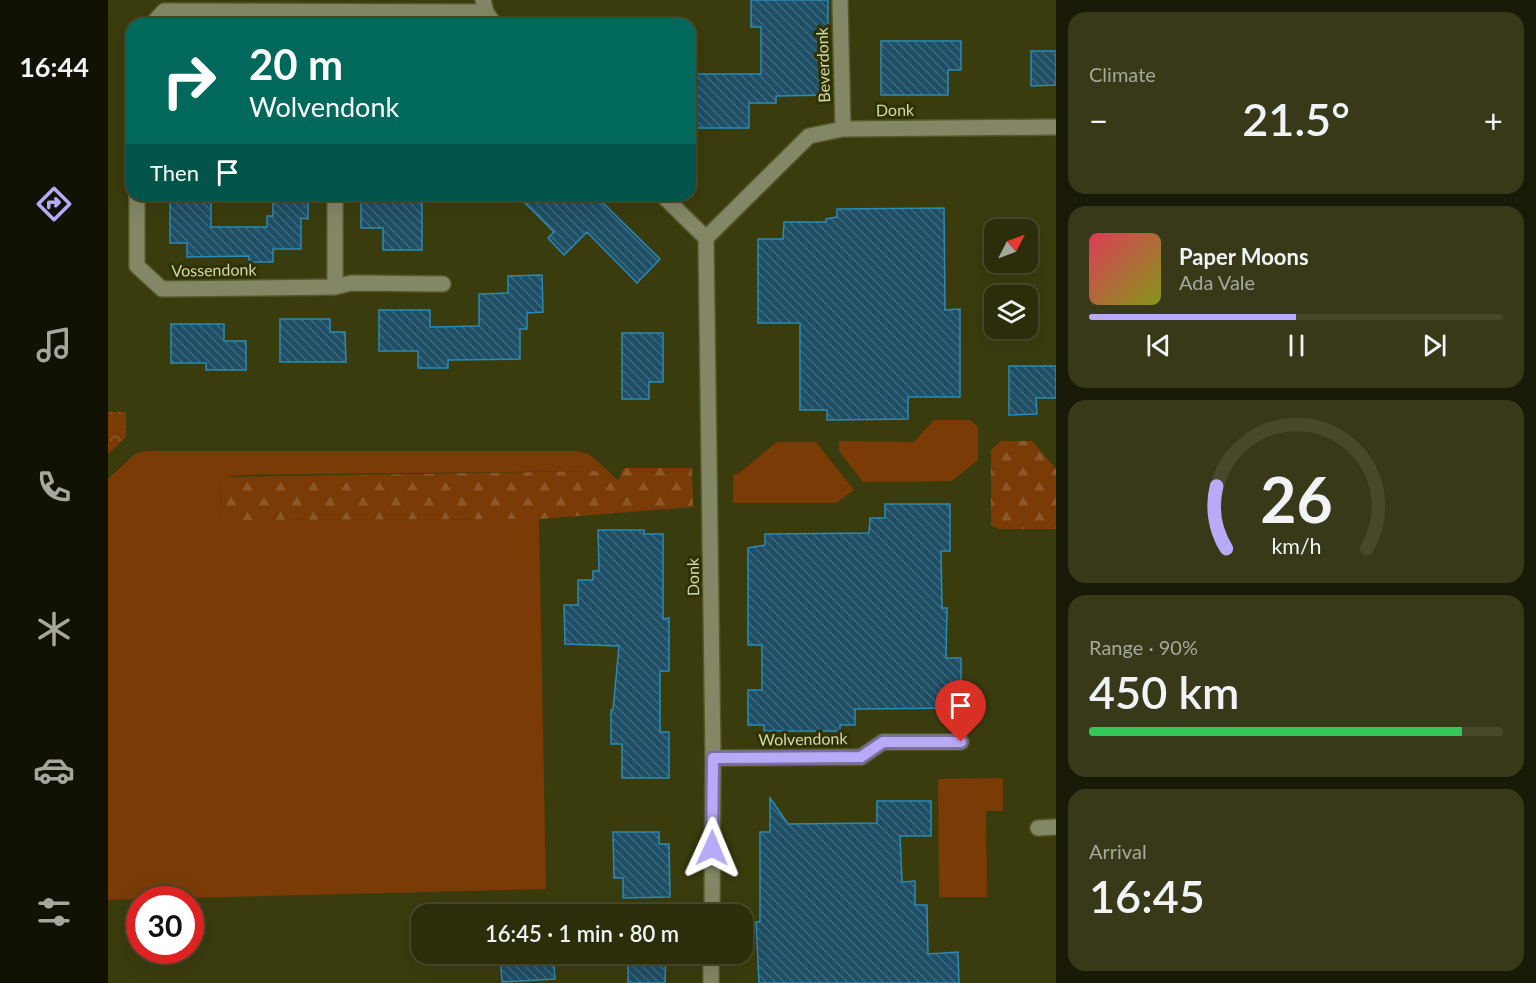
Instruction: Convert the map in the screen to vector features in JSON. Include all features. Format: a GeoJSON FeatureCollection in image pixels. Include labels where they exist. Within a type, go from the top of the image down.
{"type":"FeatureCollection","features":[{"type":"Feature","properties":{"kind":"street","name":"Beverdonk"},"geometry":{"type":"LineString","coordinates":[[840,0],[843,129]]}},
{"type":"Feature","properties":{"kind":"street"},"geometry":{"type":"LineString","coordinates":[[158,18],[164,11],[263,6],[334,18],[488,12]]}},
{"type":"Feature","properties":{"kind":"street","name":"Donk"},"geometry":{"type":"LineString","coordinates":[[712,904],[713,758],[706,238],[809,136],[843,129],[1056,127]]}},
{"type":"Feature","properties":{"kind":"street","name":"Vossendonk"},"geometry":{"type":"LineString","coordinates":[[137,201],[137,266],[162,289],[335,287],[351,283],[443,284]]}},
{"type":"Feature","properties":{"kind":"street"},"geometry":{"type":"LineString","coordinates":[[335,201],[335,287]]}},
{"type":"Feature","properties":{"kind":"street"},"geometry":{"type":"LineString","coordinates":[[668,201],[706,238]]}},
{"type":"Feature","properties":{"kind":"street","name":"Wolvendonk"},"geometry":{"type":"LineString","coordinates":[[713,758],[861,757],[883,742],[961,742]]}},
{"type":"Feature","properties":{"kind":"street"},"geometry":{"type":"LineString","coordinates":[[1038,828],[1056,827]]}},
{"type":"Feature","properties":{"kind":"street"},"geometry":{"type":"LineString","coordinates":[[711,964],[711,983]]}},
{"type":"Feature","properties":{"kind":"green space"},"geometry":{"type":"Polygon","coordinates":[[[108,412],[126,412],[126,437],[108,454],[108,412]]]}},
{"type":"Feature","properties":{"kind":"green space"},"geometry":{"type":"Polygon","coordinates":[[[934,420],[970,420],[978,427],[978,460],[952,481],[863,482],[839,451],[839,441],[914,442],[934,420]]]}},
{"type":"Feature","properties":{"kind":"green space"},"geometry":{"type":"Polygon","coordinates":[[[1001,441],[1032,441],[1056,469],[1056,529],[998,529],[991,525],[991,450],[1001,441]]]}},
{"type":"Feature","properties":{"kind":"green space"},"geometry":{"type":"Polygon","coordinates":[[[777,442],[816,442],[854,490],[836,503],[733,503],[733,474],[738,474],[777,442]]]}},
{"type":"Feature","properties":{"kind":"green space"},"geometry":{"type":"Polygon","coordinates":[[[145,451],[577,451],[589,454],[618,480],[597,471],[241,475],[225,477],[220,481],[221,520],[539,519],[546,889],[204,898],[204,886],[126,886],[126,900],[108,900],[108,479],[135,454],[145,451]]]}},
{"type":"Feature","properties":{"kind":"green space"},"geometry":{"type":"Polygon","coordinates":[[[624,468],[692,468],[693,507],[539,519],[221,520],[220,481],[225,477],[597,471],[618,480],[624,468]]]}},
{"type":"Feature","properties":{"kind":"green space"},"geometry":{"type":"Polygon","coordinates":[[[1003,778],[1003,811],[986,811],[987,897],[939,897],[938,779],[1003,778]]]}},
{"type":"Feature","properties":{"kind":"building"},"geometry":{"type":"Polygon","coordinates":[[[751,0],[828,0],[828,95],[776,96],[776,103],[749,103],[749,128],[696,128],[696,74],[761,74],[761,27],[751,27],[751,0]]]}},
{"type":"Feature","properties":{"kind":"building"},"geometry":{"type":"Polygon","coordinates":[[[881,41],[961,41],[961,70],[948,70],[948,95],[881,95],[881,41]]]}},
{"type":"Feature","properties":{"kind":"building"},"geometry":{"type":"Polygon","coordinates":[[[1031,51],[1056,51],[1056,85],[1031,86],[1031,51]]]}},
{"type":"Feature","properties":{"kind":"building"},"geometry":{"type":"Polygon","coordinates":[[[170,201],[211,201],[211,227],[267,227],[267,216],[273,216],[273,201],[308,201],[308,219],[301,218],[301,249],[273,249],[273,262],[249,262],[249,256],[187,257],[187,243],[170,243],[170,201]]]}},
{"type":"Feature","properties":{"kind":"building"},"geometry":{"type":"Polygon","coordinates":[[[361,201],[422,201],[422,250],[383,250],[383,228],[361,228],[361,201]]]}},
{"type":"Feature","properties":{"kind":"building"},"geometry":{"type":"Polygon","coordinates":[[[523,201],[601,201],[660,259],[637,283],[587,232],[564,255],[548,238],[554,232],[523,201]]]}},
{"type":"Feature","properties":{"kind":"building"},"geometry":{"type":"Polygon","coordinates":[[[944,208],[945,310],[960,309],[960,397],[908,397],[908,419],[827,420],[827,410],[800,410],[800,323],[758,323],[758,239],[783,239],[784,222],[826,222],[826,219],[837,217],[837,209],[944,208]]]}},
{"type":"Feature","properties":{"kind":"building"},"geometry":{"type":"Polygon","coordinates":[[[542,275],[543,312],[527,313],[527,329],[520,329],[520,359],[448,360],[448,368],[418,368],[418,351],[379,351],[379,310],[430,310],[430,327],[479,326],[479,294],[508,293],[508,276],[542,275]]]}},
{"type":"Feature","properties":{"kind":"building"},"geometry":{"type":"Polygon","coordinates":[[[280,319],[330,319],[330,332],[345,332],[346,362],[280,362],[280,319]]]}},
{"type":"Feature","properties":{"kind":"building"},"geometry":{"type":"Polygon","coordinates":[[[171,324],[224,324],[224,341],[246,341],[246,370],[206,370],[206,363],[171,363],[171,324]]]}},
{"type":"Feature","properties":{"kind":"building"},"geometry":{"type":"Polygon","coordinates":[[[622,333],[663,333],[663,382],[649,382],[649,399],[622,399],[622,333]]]}},
{"type":"Feature","properties":{"kind":"building"},"geometry":{"type":"Polygon","coordinates":[[[1009,366],[1056,366],[1056,398],[1036,398],[1037,414],[1009,415],[1009,366]]]}},
{"type":"Feature","properties":{"kind":"building"},"geometry":{"type":"Polygon","coordinates":[[[885,504],[950,504],[950,551],[941,551],[942,608],[947,608],[946,658],[961,658],[961,708],[855,709],[855,725],[840,725],[840,731],[764,731],[764,725],[748,725],[748,690],[762,690],[762,645],[748,645],[748,548],[765,545],[765,534],[869,533],[870,518],[885,518],[885,504]]]}},
{"type":"Feature","properties":{"kind":"building"},"geometry":{"type":"Polygon","coordinates":[[[598,530],[644,530],[644,534],[663,534],[663,619],[669,618],[669,671],[660,671],[660,732],[669,732],[669,778],[622,778],[622,744],[611,744],[611,710],[613,710],[619,646],[565,644],[564,605],[578,605],[578,580],[593,580],[593,571],[599,571],[598,530]]]}},
{"type":"Feature","properties":{"kind":"building"},"geometry":{"type":"Polygon","coordinates":[[[770,798],[788,824],[877,823],[877,801],[931,801],[931,836],[900,836],[902,882],[915,881],[915,905],[927,905],[928,954],[958,952],[959,983],[759,983],[756,922],[760,922],[760,832],[770,832],[770,798]]]}},
{"type":"Feature","properties":{"kind":"building"},"geometry":{"type":"Polygon","coordinates":[[[613,832],[659,832],[659,844],[669,844],[670,897],[623,898],[623,878],[614,878],[613,832]]]}},
{"type":"Feature","properties":{"kind":"building"},"geometry":{"type":"Polygon","coordinates":[[[501,964],[554,964],[555,979],[502,982],[501,964]]]}},
{"type":"Feature","properties":{"kind":"building"},"geometry":{"type":"Polygon","coordinates":[[[628,964],[666,964],[665,983],[628,983],[628,964]]]}},
{"type":"Feature","properties":{"kind":"route"},"geometry":{"type":"LineString","coordinates":[[712,848],[713,758],[861,757],[883,742],[961,742]]}}]}
